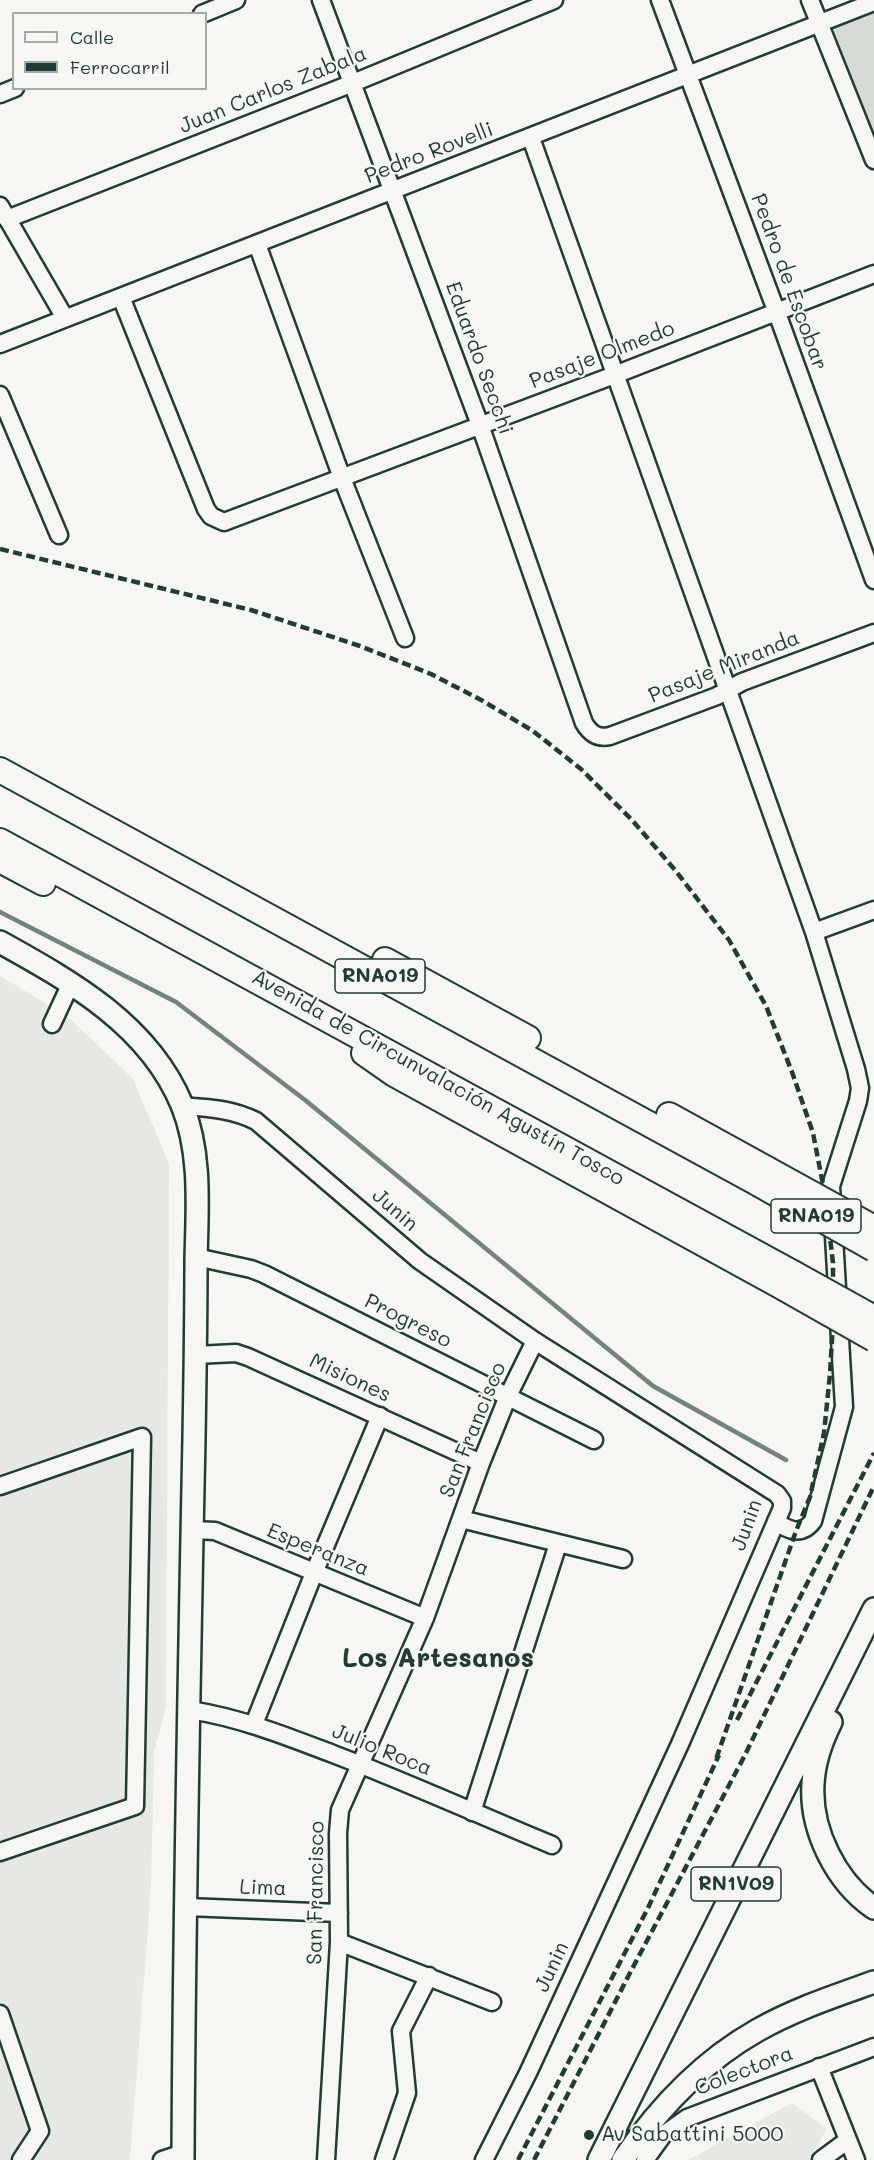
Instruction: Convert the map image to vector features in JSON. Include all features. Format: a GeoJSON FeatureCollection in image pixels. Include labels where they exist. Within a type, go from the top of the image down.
{"type":"FeatureCollection","features":[{"type":"Feature","properties":{"kind":"highway","name":"RNA019"},"geometry":{"type":"LineString","coordinates":[[0,770],[763,1177],[874,1249]]}},
{"type":"Feature","properties":{"kind":"highway","name":"Avenida de Circunvalación Agustín Tosco"},"geometry":{"type":"LineString","coordinates":[[0,841],[274,989],[789,1281],[874,1318]]}},
{"type":"Feature","properties":{"kind":"highway"},"geometry":{"type":"LineString","coordinates":[[0,860],[92,909],[208,954]]}},
{"type":"Feature","properties":{"kind":"highway"},"geometry":{"type":"LineString","coordinates":[[763,1177],[874,1228]]}},
{"type":"Feature","properties":{"kind":"highway"},"geometry":{"type":"LineString","coordinates":[[789,1281],[874,1339]]}},
{"type":"Feature","properties":{"kind":"main road"},"geometry":{"type":"LineString","coordinates":[[1,944],[71,983],[119,1018],[147,1048],[167,1076],[182,1106],[195,1158],[197,1179],[196,1355],[183,2157]]}},
{"type":"Feature","properties":{"kind":"main road","name":"RN1V09"},"geometry":{"type":"LineString","coordinates":[[599,2160],[874,1609]]}},
{"type":"Feature","properties":{"kind":"main road"},"geometry":{"type":"LineString","coordinates":[[874,1636],[820,1746],[813,1784],[816,1820],[829,1856],[852,1889],[874,1908]]}},
{"type":"Feature","properties":{"kind":"main road"},"geometry":{"type":"LineString","coordinates":[[623,2160],[668,2102],[689,2080],[734,2044],[789,2014],[874,1982]]}},
{"type":"Feature","properties":{"kind":"street"},"geometry":{"type":"LineString","coordinates":[[207,12],[236,0]]}},
{"type":"Feature","properties":{"kind":"street","name":"Eduardo Secchi"},"geometry":{"type":"LineString","coordinates":[[321,0],[480,425],[584,723],[590,733]]}},
{"type":"Feature","properties":{"kind":"street","name":"Juan Carlos Zabala"},"geometry":{"type":"LineString","coordinates":[[4,212],[353,83],[554,0]]}},
{"type":"Feature","properties":{"kind":"street","name":"Pedro de Escobar"},"geometry":{"type":"LineString","coordinates":[[660,0],[874,580]]}},
{"type":"Feature","properties":{"kind":"street"},"geometry":{"type":"LineString","coordinates":[[810,0],[874,160]]}},
{"type":"Feature","properties":{"kind":"street","name":"Pedro Rovelli"},"geometry":{"type":"LineString","coordinates":[[0,344],[874,2]]}},
{"type":"Feature","properties":{"kind":"street"},"geometry":{"type":"LineString","coordinates":[[531,138],[814,932],[860,1088],[831,1186],[844,1407],[813,1521],[808,1527],[796,1531],[784,1528],[776,1521]]}},
{"type":"Feature","properties":{"kind":"street"},"geometry":{"type":"LineString","coordinates":[[4,212],[65,318]]}},
{"type":"Feature","properties":{"kind":"street"},"geometry":{"type":"LineString","coordinates":[[256,244],[342,478],[405,638]]}},
{"type":"Feature","properties":{"kind":"street","name":"Pasaje Olmedo"},"geometry":{"type":"LineString","coordinates":[[120,297],[206,509],[211,516],[224,522],[777,313],[874,274]]}},
{"type":"Feature","properties":{"kind":"street"},"geometry":{"type":"LineString","coordinates":[[0,395],[60,535]]}},
{"type":"Feature","properties":{"kind":"street","name":"Pasaje Miranda"},"geometry":{"type":"LineString","coordinates":[[590,733],[602,738],[610,736],[728,690],[742,682],[874,633]]}},
{"type":"Feature","properties":{"kind":"street"},"geometry":{"type":"LineString","coordinates":[[814,932],[874,910]]}},
{"type":"Feature","properties":{"kind":"street"},"geometry":{"type":"LineString","coordinates":[[52,1024],[71,983]]}},
{"type":"Feature","properties":{"kind":"street","name":"Junin"},"geometry":{"type":"LineString","coordinates":[[182,1106],[222,1109],[256,1121],[420,1262],[535,1341],[777,1494],[782,1501],[782,1508],[680,1744],[528,2073],[484,2160]]}},
{"type":"Feature","properties":{"kind":"street","name":"Progreso"},"geometry":{"type":"LineString","coordinates":[[196,1257],[264,1274],[594,1440]]}},
{"type":"Feature","properties":{"kind":"street","name":"San Francisco"},"geometry":{"type":"LineString","coordinates":[[326,2160],[339,1942],[338,1833],[340,1810],[425,1618],[481,1463],[508,1396],[535,1341]]}},
{"type":"Feature","properties":{"kind":"street","name":"Misiones"},"geometry":{"type":"LineString","coordinates":[[196,1355],[236,1353],[248,1357],[481,1463]]}},
{"type":"Feature","properties":{"kind":"street"},"geometry":{"type":"LineString","coordinates":[[254,1724],[380,1416]]}},
{"type":"Feature","properties":{"kind":"street"},"geometry":{"type":"LineString","coordinates":[[0,1486],[142,1437],[135,1806],[0,1852]]}},
{"type":"Feature","properties":{"kind":"street"},"geometry":{"type":"LineString","coordinates":[[461,1519],[623,1559]]}},
{"type":"Feature","properties":{"kind":"street","name":"Esperanza"},"geometry":{"type":"LineString","coordinates":[[192,1530],[215,1531],[425,1618]]}},
{"type":"Feature","properties":{"kind":"street"},"geometry":{"type":"LineString","coordinates":[[472,1812],[558,1544]]}},
{"type":"Feature","properties":{"kind":"street","name":"Julio Roca"},"geometry":{"type":"LineString","coordinates":[[190,1710],[254,1724],[360,1764],[552,1845]]}},
{"type":"Feature","properties":{"kind":"street","name":"Lima"},"geometry":{"type":"LineString","coordinates":[[186,1907],[339,1913]]}},
{"type":"Feature","properties":{"kind":"street"},"geometry":{"type":"LineString","coordinates":[[339,1942],[492,2002]]}},
{"type":"Feature","properties":{"kind":"street"},"geometry":{"type":"LineString","coordinates":[[384,2160],[407,2093],[401,2031],[429,1976]]}},
{"type":"Feature","properties":{"kind":"street"},"geometry":{"type":"LineString","coordinates":[[0,2014],[39,2132],[21,2160]]}},
{"type":"Feature","properties":{"kind":"street","name":"Colectora"},"geometry":{"type":"LineString","coordinates":[[645,2160],[663,2135],[687,2118],[874,2047]]}},
{"type":"Feature","properties":{"kind":"street"},"geometry":{"type":"LineString","coordinates":[[819,2067],[856,2160]]}},
{"type":"Feature","properties":{"kind":"street"},"geometry":{"type":"LineString","coordinates":[[821,2160],[848,2140]]}},
{"type":"Feature","properties":{"kind":"street"},"geometry":{"type":"LineString","coordinates":[[162,2160],[183,2157]]}},
{"type":"Feature","properties":{"kind":"shaded area"},"geometry":{"type":"Polygon","coordinates":[[[874,7],[874,139],[829,25],[874,7]]]}},
{"type":"Feature","properties":{"kind":"shaded area"},"geometry":{"type":"Polygon","coordinates":[[[0,976],[68,1017],[133,1079],[169,1164],[166,1707],[154,1751],[151,1889],[130,2160],[0,2160],[0,976]]]}},
{"type":"Feature","properties":{"kind":"shaded area"},"geometry":{"type":"Polygon","coordinates":[[[792,2103],[827,2129],[809,2160],[688,2160],[792,2103]]]}},
{"type":"Feature","properties":{"kind":"waterway"},"geometry":{"type":"LineString","coordinates":[[0,912],[176,1002],[305,1100],[653,1386],[786,1460]]}},
{"type":"Feature","properties":{"kind":"railway"},"geometry":{"type":"LineString","coordinates":[[0,549],[251,610],[360,646],[431,674],[483,701],[533,731],[581,769],[632,820],[675,870],[729,940],[766,1006],[813,1133],[825,1195],[833,1263],[833,1322],[824,1433],[810,1497],[715,1762]]}},
{"type":"Feature","properties":{"kind":"railway"},"geometry":{"type":"LineString","coordinates":[[737,1720],[874,1453]]}},
{"type":"Feature","properties":{"kind":"railway"},"geometry":{"type":"LineString","coordinates":[[534,2160],[745,1755],[874,1486]]}},
{"type":"Feature","properties":{"kind":"railway"},"geometry":{"type":"LineString","coordinates":[[518,2160],[648,1908],[719,1755]]}},
{"type":"Feature","properties":{"kind":"place","name":"Av Sabattini 5000"},"geometry":{"type":"Point","coordinates":[589,2135]}},
{"type":"Feature","properties":{"kind":"district","name":"Los Artesanos"},"geometry":{"type":"Point","coordinates":[438,1659]}}]}
